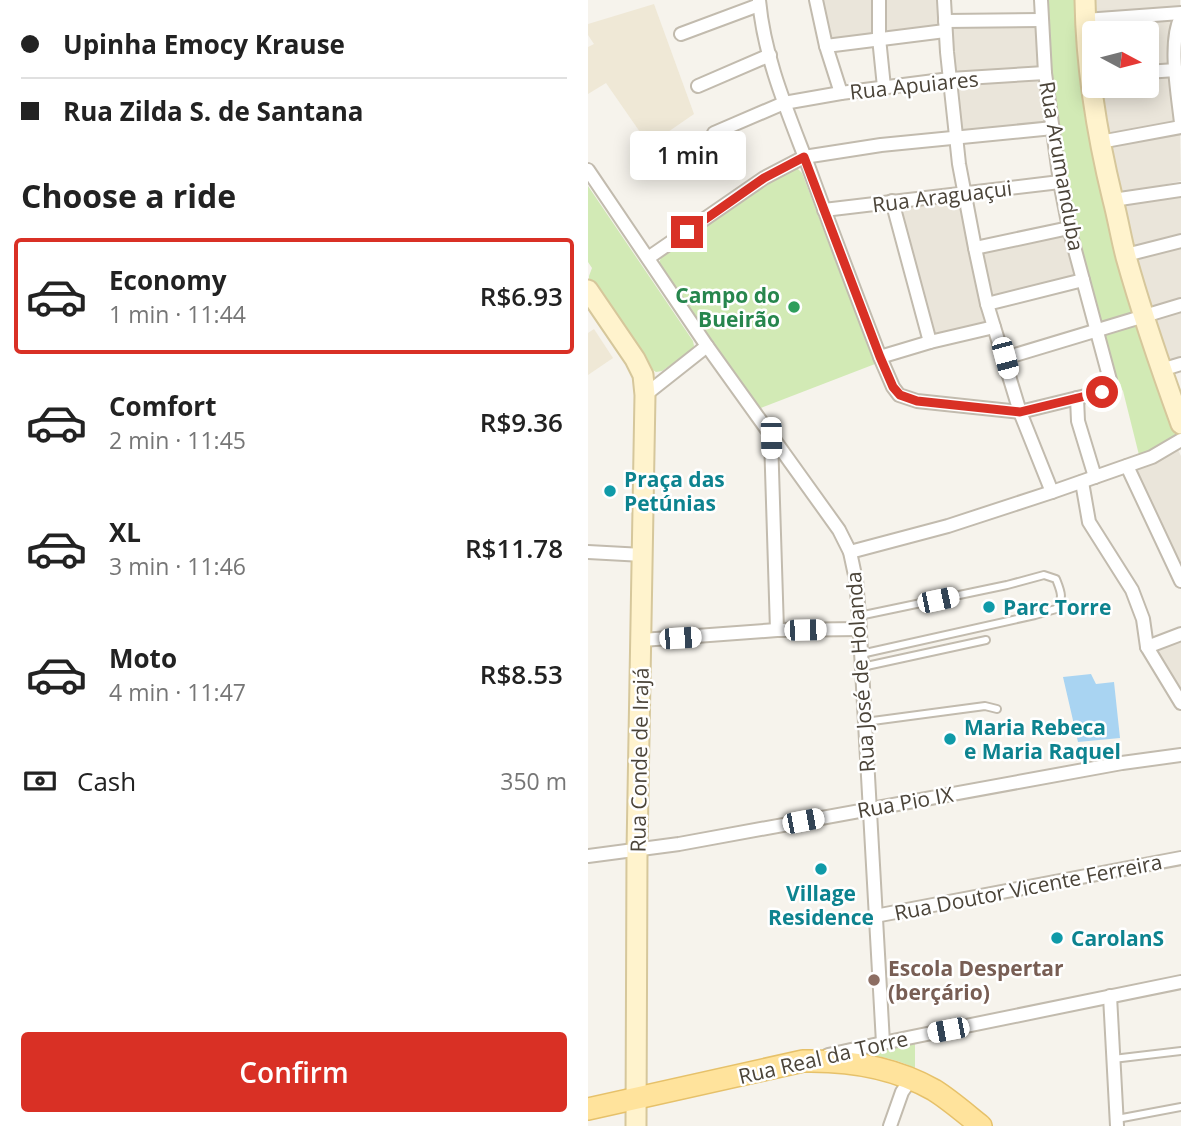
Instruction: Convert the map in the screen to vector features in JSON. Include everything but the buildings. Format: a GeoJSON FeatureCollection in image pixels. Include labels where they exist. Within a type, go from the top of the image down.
{"type":"FeatureCollection","features":[{"type":"Feature","properties":{"kind":"main road"},"geometry":{"type":"LineString","coordinates":[[1095,98],[1100,142],[1126,255],[1143,315],[1181,424]]}},
{"type":"Feature","properties":{"kind":"main road","name":"Rua Conde de Irajá"},"geometry":{"type":"LineString","coordinates":[[591,299],[635,359],[643,375],[645,395],[637,851],[636,1126]]}},
{"type":"Feature","properties":{"kind":"main road"},"geometry":{"type":"LineString","coordinates":[[803,1061],[855,1063],[911,1079],[934,1090],[981,1126]]}},
{"type":"Feature","properties":{"kind":"main road","name":"Rua Real da Torre"},"geometry":{"type":"LineString","coordinates":[[588,1109],[803,1061]]}},
{"type":"Feature","properties":{"kind":"street"},"geometry":{"type":"LineString","coordinates":[[816,0],[826,46],[841,93]]}},
{"type":"Feature","properties":{"kind":"street"},"geometry":{"type":"LineString","coordinates":[[879,0],[884,87]]}},
{"type":"Feature","properties":{"kind":"street"},"geometry":{"type":"LineString","coordinates":[[944,0],[956,137],[964,193],[987,304],[1020,412],[1052,492]]}},
{"type":"Feature","properties":{"kind":"street","name":"Rua Arumanduba"},"geometry":{"type":"LineString","coordinates":[[1041,0],[1045,73],[1060,182],[1069,228],[1109,373],[1109,384],[1102,392],[1077,398]]}},
{"type":"Feature","properties":{"kind":"street"},"geometry":{"type":"LineString","coordinates":[[681,34],[759,2],[770,55],[794,132],[880,357],[893,387],[900,395],[917,401],[1020,412],[1077,398],[1078,421],[1095,477]]}},
{"type":"Feature","properties":{"kind":"street"},"geometry":{"type":"LineString","coordinates":[[1085,10],[1181,15],[1175,35],[1181,125],[1100,142]]}},
{"type":"Feature","properties":{"kind":"street"},"geometry":{"type":"LineString","coordinates":[[826,46],[945,26],[1041,20]]}},
{"type":"Feature","properties":{"kind":"street"},"geometry":{"type":"LineString","coordinates":[[698,86],[770,55]]}},
{"type":"Feature","properties":{"kind":"street"},"geometry":{"type":"LineString","coordinates":[[1159,71],[1176,70]]}},
{"type":"Feature","properties":{"kind":"street","name":"Rua Apuiares"},"geometry":{"type":"LineString","coordinates":[[714,133],[785,103],[950,79],[1045,73]]}},
{"type":"Feature","properties":{"kind":"street"},"geometry":{"type":"LineString","coordinates":[[648,258],[764,178],[804,157],[881,145],[1053,128]]}},
{"type":"Feature","properties":{"kind":"street","name":"Rua José de Holanda"},"geometry":{"type":"LineString","coordinates":[[588,170],[771,438],[821,503],[850,552],[856,580],[859,622],[883,1043]]}},
{"type":"Feature","properties":{"kind":"street","name":"Rua Araguaçui"},"geometry":{"type":"LineString","coordinates":[[824,210],[1060,182]]}},
{"type":"Feature","properties":{"kind":"street"},"geometry":{"type":"LineString","coordinates":[[1113,200],[1181,190]]}},
{"type":"Feature","properties":{"kind":"street"},"geometry":{"type":"LineString","coordinates":[[892,201],[930,342]]}},
{"type":"Feature","properties":{"kind":"street"},"geometry":{"type":"LineString","coordinates":[[975,248],[1069,228]]}},
{"type":"Feature","properties":{"kind":"street"},"geometry":{"type":"LineString","coordinates":[[1126,255],[1181,241]]}},
{"type":"Feature","properties":{"kind":"street"},"geometry":{"type":"LineString","coordinates":[[987,304],[1083,280]]}},
{"type":"Feature","properties":{"kind":"street"},"geometry":{"type":"LineString","coordinates":[[1005,358],[1181,305]]}},
{"type":"Feature","properties":{"kind":"street"},"geometry":{"type":"LineString","coordinates":[[880,357],[994,327]]}},
{"type":"Feature","properties":{"kind":"street"},"geometry":{"type":"LineString","coordinates":[[645,395],[707,346]]}},
{"type":"Feature","properties":{"kind":"street"},"geometry":{"type":"LineString","coordinates":[[1161,370],[1181,364]]}},
{"type":"Feature","properties":{"kind":"street"},"geometry":{"type":"LineString","coordinates":[[771,438],[777,630]]}},
{"type":"Feature","properties":{"kind":"street"},"geometry":{"type":"LineString","coordinates":[[850,552],[948,526],[1082,482],[1152,457],[1181,440]]}},
{"type":"Feature","properties":{"kind":"street"},"geometry":{"type":"LineString","coordinates":[[1127,466],[1181,581]]}},
{"type":"Feature","properties":{"kind":"street"},"geometry":{"type":"LineString","coordinates":[[1082,482],[1088,522],[1132,590],[1143,620],[1147,648],[1181,703]]}},
{"type":"Feature","properties":{"kind":"street"},"geometry":{"type":"LineString","coordinates":[[588,552],[643,555]]}},
{"type":"Feature","properties":{"kind":"street"},"geometry":{"type":"LineString","coordinates":[[642,640],[859,622]]}},
{"type":"Feature","properties":{"kind":"street"},"geometry":{"type":"LineString","coordinates":[[1147,648],[1181,634]]}},
{"type":"Feature","properties":{"kind":"street","name":"Rua Pio IX"},"geometry":{"type":"LineString","coordinates":[[588,856],[637,851],[1122,763],[1181,755]]}},
{"type":"Feature","properties":{"kind":"street","name":"Rua Doutor Vicente Ferreira"},"geometry":{"type":"LineString","coordinates":[[875,916],[1181,858]]}},
{"type":"Feature","properties":{"kind":"street","name":"Rua Real da Torre"},"geometry":{"type":"LineString","coordinates":[[803,1061],[1181,982]]}},
{"type":"Feature","properties":{"kind":"street"},"geometry":{"type":"LineString","coordinates":[[1110,996],[1116,1122]]}},
{"type":"Feature","properties":{"kind":"street"},"geometry":{"type":"LineString","coordinates":[[890,1126],[902,1092],[911,1079]]}},
{"type":"Feature","properties":{"kind":"lane"},"geometry":{"type":"LineString","coordinates":[[859,622],[1044,575],[1056,579],[1061,592],[1062,601],[1056,609],[861,661]]}},
{"type":"Feature","properties":{"kind":"lane"},"geometry":{"type":"LineString","coordinates":[[861,661],[986,640]]}},
{"type":"Feature","properties":{"kind":"lane"},"geometry":{"type":"LineString","coordinates":[[865,722],[985,706],[997,709]]}},
{"type":"Feature","properties":{"kind":"lane"},"geometry":{"type":"LineString","coordinates":[[1113,1059],[1181,1051]]}},
{"type":"Feature","properties":{"kind":"lane"},"geometry":{"type":"LineString","coordinates":[[1116,1122],[1181,1107]]}},
{"type":"Feature","properties":{"kind":"shaded area"},"geometry":{"type":"Polygon","coordinates":[[[818,0],[876,0],[877,35],[827,42],[818,0]]]}},
{"type":"Feature","properties":{"kind":"shaded area"},"geometry":{"type":"Polygon","coordinates":[[[881,0],[941,0],[941,30],[881,35],[881,0]]]}},
{"type":"Feature","properties":{"kind":"shaded area"},"geometry":{"type":"Polygon","coordinates":[[[1088,0],[1180,0],[1180,10],[1088,17],[1088,0]]]}},
{"type":"Feature","properties":{"kind":"shaded area"},"geometry":{"type":"Polygon","coordinates":[[[654,4],[694,114],[649,145],[606,83],[588,94],[588,47],[594,44],[588,35],[588,24],[654,4]]]}},
{"type":"Feature","properties":{"kind":"shaded area"},"geometry":{"type":"Polygon","coordinates":[[[1177,17],[1170,65],[1159,66],[1159,21],[1106,21],[1177,17]]]}},
{"type":"Feature","properties":{"kind":"shaded area"},"geometry":{"type":"Polygon","coordinates":[[[1039,22],[1041,70],[952,76],[948,23],[1039,22]]]}},
{"type":"Feature","properties":{"kind":"shaded area"},"geometry":{"type":"Polygon","coordinates":[[[1173,73],[1178,125],[1103,133],[1099,98],[1159,98],[1159,75],[1173,73]]]}},
{"type":"Feature","properties":{"kind":"shaded area"},"geometry":{"type":"Polygon","coordinates":[[[1041,77],[1046,125],[960,133],[955,82],[1041,77]]]}},
{"type":"Feature","properties":{"kind":"shaded area"},"geometry":{"type":"Polygon","coordinates":[[[1180,131],[1181,181],[1115,195],[1105,144],[1180,131]]]}},
{"type":"Feature","properties":{"kind":"shaded area"},"geometry":{"type":"Polygon","coordinates":[[[1181,192],[1181,236],[1129,249],[1118,201],[1181,192]]]}},
{"type":"Feature","properties":{"kind":"shaded area"},"geometry":{"type":"Polygon","coordinates":[[[959,197],[986,323],[933,336],[896,204],[959,197]]]}},
{"type":"Feature","properties":{"kind":"shaded area"},"geometry":{"type":"Polygon","coordinates":[[[1065,231],[1079,279],[989,302],[978,250],[1065,231]]]}},
{"type":"Feature","properties":{"kind":"shaded area"},"geometry":{"type":"Polygon","coordinates":[[[1181,247],[1181,300],[1146,309],[1133,259],[1181,247]]]}},
{"type":"Feature","properties":{"kind":"shaded area"},"geometry":{"type":"Polygon","coordinates":[[[1181,309],[1181,359],[1166,364],[1150,318],[1181,309]]]}},
{"type":"Feature","properties":{"kind":"shaded area"},"geometry":{"type":"Polygon","coordinates":[[[594,329],[613,358],[588,375],[588,333],[594,329]]]}},
{"type":"Feature","properties":{"kind":"shaded area"},"geometry":{"type":"Polygon","coordinates":[[[1178,450],[1181,456],[1181,568],[1135,468],[1178,450]]]}},
{"type":"Feature","properties":{"kind":"shaded area"},"geometry":{"type":"Polygon","coordinates":[[[1181,639],[1181,698],[1155,651],[1181,639]]]}},
{"type":"Feature","properties":{"kind":"green space"},"geometry":{"type":"Polygon","coordinates":[[[1044,0],[1078,0],[1082,37],[1082,98],[1088,98],[1096,168],[1104,205],[1122,271],[1175,434],[1171,442],[1139,455],[1123,391],[1117,381],[1085,278],[1059,157],[1044,0]]]}},
{"type":"Feature","properties":{"kind":"green space"},"geometry":{"type":"Polygon","coordinates":[[[791,168],[797,168],[802,173],[875,364],[758,409],[659,263],[662,255],[759,186],[791,168]]]}},
{"type":"Feature","properties":{"kind":"green space"},"geometry":{"type":"Polygon","coordinates":[[[588,186],[693,341],[692,350],[662,371],[656,372],[648,367],[589,280],[592,268],[588,262],[588,186]]]}},
{"type":"Feature","properties":{"kind":"green space"},"geometry":{"type":"Polygon","coordinates":[[[915,1040],[915,1068],[883,1057],[849,1054],[915,1040]]]}},
{"type":"Feature","properties":{"kind":"water"},"geometry":{"type":"Polygon","coordinates":[[[1091,674],[1096,684],[1114,682],[1120,738],[1078,742],[1063,677],[1091,674]]]}},
{"type":"Feature","properties":{"kind":"place","name":"Campo do Bueirão"},"geometry":{"type":"Point","coordinates":[794,307]}},
{"type":"Feature","properties":{"kind":"place","name":"Praça das Petúnias"},"geometry":{"type":"Point","coordinates":[610,491]}},
{"type":"Feature","properties":{"kind":"place","name":"Parc Torre"},"geometry":{"type":"Point","coordinates":[989,607]}},
{"type":"Feature","properties":{"kind":"place","name":"Maria Rebeca e Maria Raquel"},"geometry":{"type":"Point","coordinates":[950,739]}},
{"type":"Feature","properties":{"kind":"place","name":"Village Residence"},"geometry":{"type":"Point","coordinates":[821,869]}},
{"type":"Feature","properties":{"kind":"place","name":"CarolanS"},"geometry":{"type":"Point","coordinates":[1057,938]}},
{"type":"Feature","properties":{"kind":"place","name":"Escola Despertar (berçário)"},"geometry":{"type":"Point","coordinates":[874,980]}},
{"type":"Feature","properties":{"kind":"route"},"geometry":{"type":"LineString","coordinates":[[687,232],[764,178],[804,157],[880,357],[893,387],[900,395],[917,401],[1020,412],[1102,392]]}}]}
